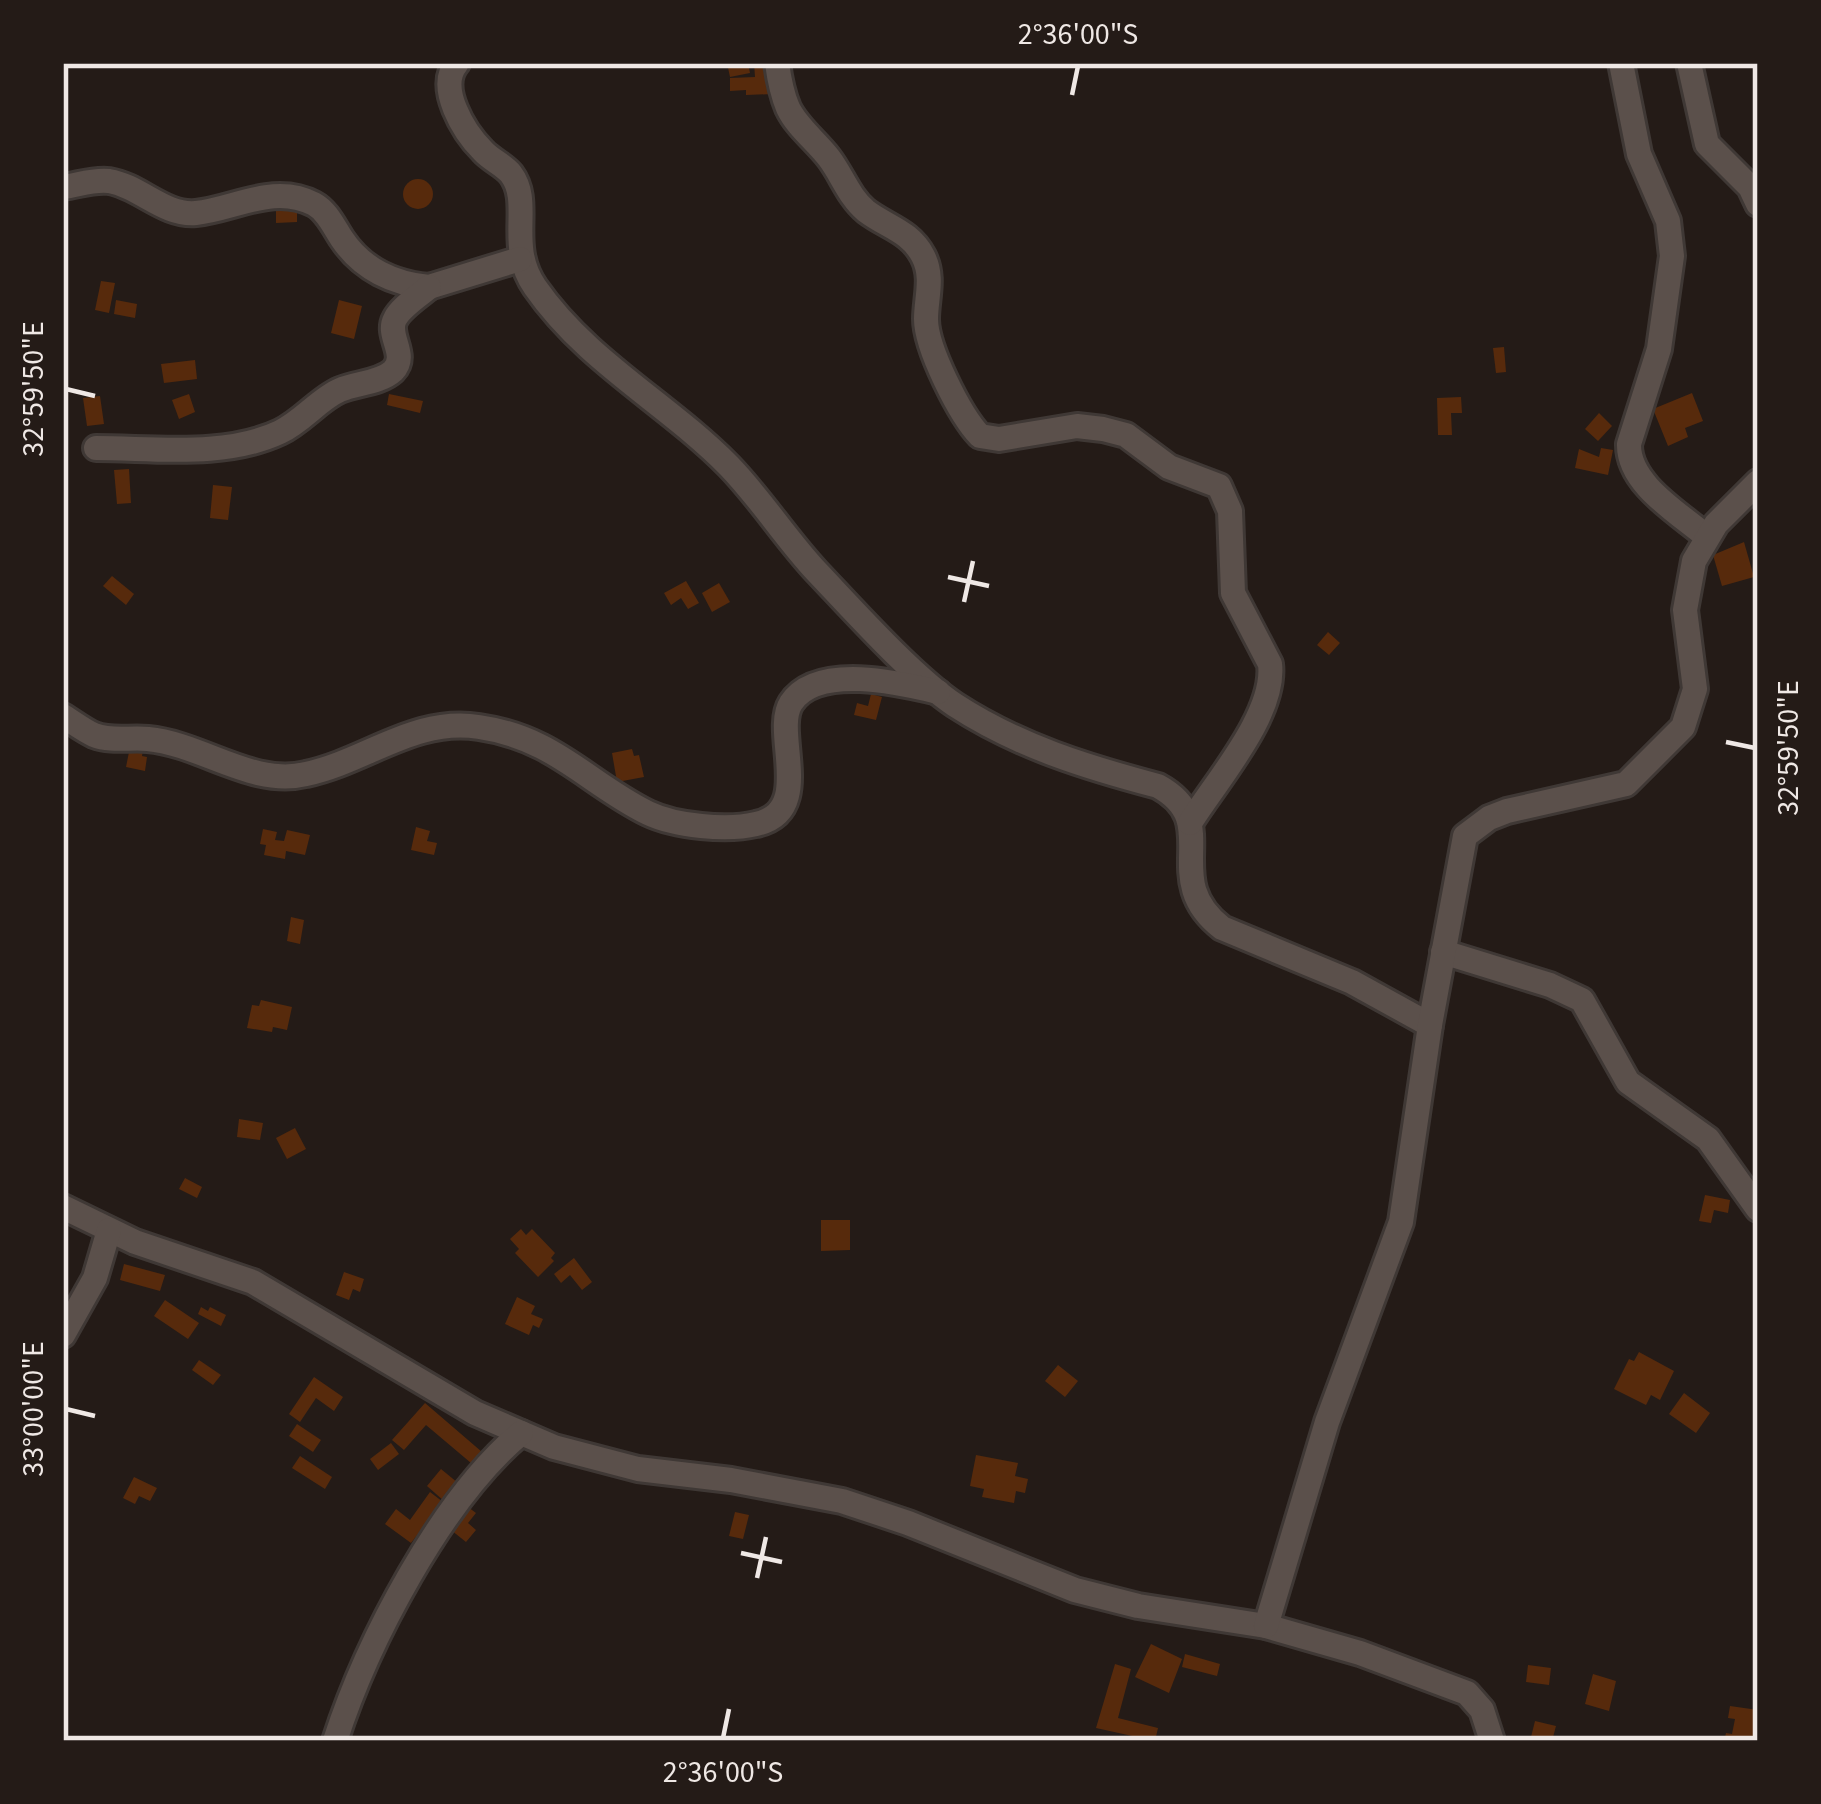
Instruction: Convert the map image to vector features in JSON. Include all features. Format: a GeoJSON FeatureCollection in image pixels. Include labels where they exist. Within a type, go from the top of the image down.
{"type":"FeatureCollection","features":[{"type":"Feature","properties":{"kind":"street"},"geometry":{"type":"LineString","coordinates":[[457,63],[448,87],[456,110],[482,150],[506,169],[519,190],[520,259],[544,299],[593,355],[731,468],[818,573],[940,693],[1039,750],[1158,786],[1186,807],[1190,871],[1195,899],[1205,915],[1240,936],[1352,982],[1430,1025]]}},
{"type":"Feature","properties":{"kind":"street"},"geometry":{"type":"LineString","coordinates":[[777,63],[794,117],[833,163],[854,198],[881,221],[903,231],[923,255],[931,287],[926,319],[930,341],[961,410],[980,436],[999,439],[1077,426],[1103,429],[1126,435],[1169,467],[1219,486],[1226,497],[1233,592],[1272,676],[1261,714],[1190,824]]}},
{"type":"Feature","properties":{"kind":"street"},"geometry":{"type":"LineString","coordinates":[[1622,63],[1639,154],[1668,220],[1672,256],[1659,349],[1628,456],[1648,486],[1707,537]]}},
{"type":"Feature","properties":{"kind":"street"},"geometry":{"type":"LineString","coordinates":[[1690,63],[1707,144],[1750,187],[1758,204]]}},
{"type":"Feature","properties":{"kind":"street"},"geometry":{"type":"LineString","coordinates":[[63,188],[111,182],[170,209],[195,213],[271,196],[306,200],[319,206],[366,265],[398,280],[429,287]]}},
{"type":"Feature","properties":{"kind":"street"},"geometry":{"type":"LineString","coordinates":[[96,448],[227,447],[276,434],[338,391],[394,369],[399,355],[393,324],[429,287],[520,259]]}},
{"type":"Feature","properties":{"kind":"street"},"geometry":{"type":"LineString","coordinates":[[1266,1626],[1327,1422],[1401,1222],[1430,1025],[1465,836],[1507,811],[1626,784],[1683,727],[1695,689],[1686,592],[1694,561],[1707,537],[1758,482]]}},
{"type":"Feature","properties":{"kind":"street"},"geometry":{"type":"LineString","coordinates":[[63,716],[98,736],[167,742],[268,776],[291,777],[332,767],[439,724],[483,727],[532,741],[662,818],[746,825],[760,824],[775,814],[784,799],[791,767],[788,712],[792,700],[808,689],[851,679],[940,693]]}},
{"type":"Feature","properties":{"kind":"street"},"geometry":{"type":"LineString","coordinates":[[1443,952],[1582,1000],[1628,1082],[1708,1139],[1758,1209]]}},
{"type":"Feature","properties":{"kind":"street"},"geometry":{"type":"LineString","coordinates":[[63,1207],[109,1230],[253,1282],[452,1400],[554,1447],[638,1469],[842,1501],[1075,1590],[1138,1606],[1266,1626],[1425,1674],[1467,1693],[1483,1710],[1492,1741]]}},
{"type":"Feature","properties":{"kind":"street"},"geometry":{"type":"LineString","coordinates":[[63,1335],[95,1278],[109,1230]]}},
{"type":"Feature","properties":{"kind":"street"},"geometry":{"type":"LineString","coordinates":[[335,1741],[352,1686],[460,1496],[521,1433]]}},
{"type":"Feature","properties":{"kind":"building"},"geometry":{"type":"Polygon","coordinates":[[[727,63],[748,63],[750,73],[730,77],[727,63]]]}},
{"type":"Feature","properties":{"kind":"building"},"geometry":{"type":"Polygon","coordinates":[[[754,63],[772,63],[773,94],[730,91],[730,78],[755,77],[754,63]]]}},
{"type":"Feature","properties":{"kind":"building"},"geometry":{"type":"Polygon","coordinates":[[[418,179],[433,194],[418,209],[403,194],[418,179]]]}},
{"type":"Feature","properties":{"kind":"building"},"geometry":{"type":"Polygon","coordinates":[[[297,210],[297,222],[276,223],[276,211],[297,210]]]}},
{"type":"Feature","properties":{"kind":"building"},"geometry":{"type":"Polygon","coordinates":[[[101,281],[115,283],[109,313],[95,310],[101,281]]]}},
{"type":"Feature","properties":{"kind":"building"},"geometry":{"type":"Polygon","coordinates":[[[116,300],[137,304],[135,318],[114,314],[116,300]]]}},
{"type":"Feature","properties":{"kind":"building"},"geometry":{"type":"Polygon","coordinates":[[[339,300],[362,306],[354,339],[331,333],[339,300]]]}},
{"type":"Feature","properties":{"kind":"building"},"geometry":{"type":"Polygon","coordinates":[[[1504,347],[1506,372],[1496,373],[1493,348],[1504,347]]]}},
{"type":"Feature","properties":{"kind":"building"},"geometry":{"type":"Polygon","coordinates":[[[195,360],[197,379],[164,383],[161,364],[195,360]]]}},
{"type":"Feature","properties":{"kind":"building"},"geometry":{"type":"Polygon","coordinates":[[[1692,393],[1703,421],[1685,428],[1688,437],[1668,446],[1653,409],[1692,393]]]}},
{"type":"Feature","properties":{"kind":"building"},"geometry":{"type":"Polygon","coordinates":[[[189,394],[195,412],[179,419],[172,400],[189,394]]]}},
{"type":"Feature","properties":{"kind":"building"},"geometry":{"type":"Polygon","coordinates":[[[389,394],[423,401],[420,413],[387,405],[389,394]]]}},
{"type":"Feature","properties":{"kind":"building"},"geometry":{"type":"Polygon","coordinates":[[[100,396],[104,424],[87,426],[83,398],[100,396]]]}},
{"type":"Feature","properties":{"kind":"building"},"geometry":{"type":"Polygon","coordinates":[[[1461,397],[1462,413],[1451,413],[1452,435],[1438,435],[1437,398],[1461,397]]]}},
{"type":"Feature","properties":{"kind":"building"},"geometry":{"type":"Polygon","coordinates":[[[1599,413],[1612,426],[1598,441],[1585,429],[1599,413]]]}},
{"type":"Feature","properties":{"kind":"building"},"geometry":{"type":"Polygon","coordinates":[[[1601,448],[1613,450],[1608,475],[1575,468],[1579,449],[1599,457],[1601,448]]]}},
{"type":"Feature","properties":{"kind":"building"},"geometry":{"type":"Polygon","coordinates":[[[129,469],[131,503],[117,504],[114,470],[129,469]]]}},
{"type":"Feature","properties":{"kind":"building"},"geometry":{"type":"Polygon","coordinates":[[[213,485],[232,487],[228,520],[210,518],[213,485]]]}},
{"type":"Feature","properties":{"kind":"building"},"geometry":{"type":"Polygon","coordinates":[[[1744,542],[1754,577],[1722,586],[1713,555],[1744,542]]]}},
{"type":"Feature","properties":{"kind":"building"},"geometry":{"type":"Polygon","coordinates":[[[112,576],[134,594],[126,605],[103,586],[112,576]]]}},
{"type":"Feature","properties":{"kind":"building"},"geometry":{"type":"Polygon","coordinates":[[[686,581],[699,603],[688,609],[681,598],[671,605],[664,593],[686,581]]]}},
{"type":"Feature","properties":{"kind":"building"},"geometry":{"type":"Polygon","coordinates":[[[719,583],[730,602],[712,612],[702,593],[719,583]]]}},
{"type":"Feature","properties":{"kind":"building"},"geometry":{"type":"Polygon","coordinates":[[[1328,632],[1340,643],[1329,655],[1317,645],[1328,632]]]}},
{"type":"Feature","properties":{"kind":"building"},"geometry":{"type":"Polygon","coordinates":[[[871,694],[882,697],[876,720],[854,715],[857,703],[868,706],[871,694]]]}},
{"type":"Feature","properties":{"kind":"building"},"geometry":{"type":"Polygon","coordinates":[[[131,742],[144,745],[145,771],[126,767],[131,742]]]}},
{"type":"Feature","properties":{"kind":"building"},"geometry":{"type":"Polygon","coordinates":[[[632,749],[634,756],[639,755],[644,777],[617,782],[612,753],[632,749]]]}},
{"type":"Feature","properties":{"kind":"building"},"geometry":{"type":"Polygon","coordinates":[[[416,827],[430,831],[427,841],[437,843],[434,855],[411,850],[416,827]]]}},
{"type":"Feature","properties":{"kind":"building"},"geometry":{"type":"Polygon","coordinates":[[[263,829],[277,832],[275,840],[284,841],[287,830],[310,835],[305,855],[286,851],[285,859],[264,855],[263,829]]]}},
{"type":"Feature","properties":{"kind":"building"},"geometry":{"type":"Polygon","coordinates":[[[291,917],[304,920],[300,944],[287,941],[291,917]]]}},
{"type":"Feature","properties":{"kind":"building"},"geometry":{"type":"Polygon","coordinates":[[[261,1000],[292,1007],[287,1030],[247,1028],[252,1005],[259,1006],[261,1000]]]}},
{"type":"Feature","properties":{"kind":"building"},"geometry":{"type":"Polygon","coordinates":[[[239,1119],[263,1123],[260,1140],[237,1137],[239,1119]]]}},
{"type":"Feature","properties":{"kind":"building"},"geometry":{"type":"Polygon","coordinates":[[[295,1128],[306,1149],[287,1159],[276,1138],[295,1128]]]}},
{"type":"Feature","properties":{"kind":"building"},"geometry":{"type":"Polygon","coordinates":[[[185,1178],[202,1187],[197,1198],[179,1189],[185,1178]]]}},
{"type":"Feature","properties":{"kind":"building"},"geometry":{"type":"Polygon","coordinates":[[[1705,1195],[1730,1200],[1728,1213],[1714,1210],[1711,1223],[1699,1221],[1705,1195]]]}},
{"type":"Feature","properties":{"kind":"building"},"geometry":{"type":"Polygon","coordinates":[[[821,1220],[850,1220],[850,1250],[821,1251],[821,1220]]]}},
{"type":"Feature","properties":{"kind":"building"},"geometry":{"type":"Polygon","coordinates":[[[521,1229],[526,1235],[532,1229],[555,1253],[554,1261],[538,1277],[515,1253],[519,1249],[510,1239],[521,1229]]]}},
{"type":"Feature","properties":{"kind":"building"},"geometry":{"type":"Polygon","coordinates":[[[574,1258],[592,1282],[582,1290],[570,1275],[561,1283],[554,1274],[574,1258]]]}},
{"type":"Feature","properties":{"kind":"building"},"geometry":{"type":"Polygon","coordinates":[[[124,1264],[165,1275],[160,1291],[120,1280],[124,1264]]]}},
{"type":"Feature","properties":{"kind":"building"},"geometry":{"type":"Polygon","coordinates":[[[344,1272],[364,1279],[360,1292],[353,1289],[349,1300],[336,1295],[344,1272]]]}},
{"type":"Feature","properties":{"kind":"building"},"geometry":{"type":"Polygon","coordinates":[[[517,1297],[535,1306],[531,1314],[543,1319],[529,1335],[505,1324],[517,1297]]]}},
{"type":"Feature","properties":{"kind":"building"},"geometry":{"type":"Polygon","coordinates":[[[165,1300],[199,1323],[188,1339],[154,1316],[165,1300]]]}},
{"type":"Feature","properties":{"kind":"building"},"geometry":{"type":"Polygon","coordinates":[[[201,1307],[226,1315],[221,1326],[198,1314],[201,1307]]]}},
{"type":"Feature","properties":{"kind":"building"},"geometry":{"type":"Polygon","coordinates":[[[1639,1352],[1674,1371],[1660,1400],[1651,1395],[1646,1405],[1614,1389],[1629,1359],[1634,1361],[1639,1352]]]}},
{"type":"Feature","properties":{"kind":"building"},"geometry":{"type":"Polygon","coordinates":[[[199,1360],[221,1375],[213,1385],[192,1370],[199,1360]]]}},
{"type":"Feature","properties":{"kind":"building"},"geometry":{"type":"Polygon","coordinates":[[[1058,1365],[1078,1381],[1065,1397],[1045,1381],[1058,1365]]]}},
{"type":"Feature","properties":{"kind":"building"},"geometry":{"type":"Polygon","coordinates":[[[314,1377],[343,1397],[334,1411],[316,1398],[300,1422],[289,1414],[314,1377]]]}},
{"type":"Feature","properties":{"kind":"building"},"geometry":{"type":"Polygon","coordinates":[[[1684,1393],[1710,1413],[1696,1433],[1669,1414],[1684,1393]]]}},
{"type":"Feature","properties":{"kind":"building"},"geometry":{"type":"Polygon","coordinates":[[[425,1403],[482,1452],[471,1463],[426,1425],[404,1450],[392,1440],[425,1403]]]}},
{"type":"Feature","properties":{"kind":"building"},"geometry":{"type":"Polygon","coordinates":[[[297,1424],[321,1440],[313,1452],[289,1436],[297,1424]]]}},
{"type":"Feature","properties":{"kind":"building"},"geometry":{"type":"Polygon","coordinates":[[[391,1443],[399,1454],[378,1470],[370,1459],[391,1443]]]}},
{"type":"Feature","properties":{"kind":"building"},"geometry":{"type":"Polygon","coordinates":[[[976,1455],[1018,1463],[1015,1476],[1028,1479],[1025,1493],[1016,1491],[1014,1503],[982,1497],[984,1489],[970,1486],[976,1455]]]}},
{"type":"Feature","properties":{"kind":"building"},"geometry":{"type":"Polygon","coordinates":[[[300,1456],[332,1477],[325,1489],[292,1468],[300,1456]]]}},
{"type":"Feature","properties":{"kind":"building"},"geometry":{"type":"Polygon","coordinates":[[[441,1469],[458,1483],[444,1501],[427,1486],[441,1469]]]}},
{"type":"Feature","properties":{"kind":"building"},"geometry":{"type":"Polygon","coordinates":[[[134,1477],[157,1488],[150,1501],[139,1496],[135,1504],[123,1498],[134,1477]]]}},
{"type":"Feature","properties":{"kind":"building"},"geometry":{"type":"Polygon","coordinates":[[[430,1492],[443,1502],[411,1543],[385,1524],[396,1509],[410,1520],[430,1492]]]}},
{"type":"Feature","properties":{"kind":"building"},"geometry":{"type":"Polygon","coordinates":[[[464,1504],[476,1513],[468,1523],[476,1530],[466,1542],[446,1526],[464,1504]]]}},
{"type":"Feature","properties":{"kind":"building"},"geometry":{"type":"Polygon","coordinates":[[[735,1512],[749,1515],[743,1539],[729,1536],[735,1512]]]}},
{"type":"Feature","properties":{"kind":"building"},"geometry":{"type":"Polygon","coordinates":[[[1151,1644],[1182,1659],[1169,1693],[1135,1677],[1151,1644]]]}},
{"type":"Feature","properties":{"kind":"building"},"geometry":{"type":"Polygon","coordinates":[[[1185,1654],[1220,1664],[1217,1676],[1182,1667],[1185,1654]]]}},
{"type":"Feature","properties":{"kind":"building"},"geometry":{"type":"Polygon","coordinates":[[[1115,1664],[1131,1669],[1118,1718],[1158,1728],[1155,1741],[1096,1728],[1115,1664]]]}},
{"type":"Feature","properties":{"kind":"building"},"geometry":{"type":"Polygon","coordinates":[[[1528,1665],[1551,1668],[1549,1685],[1526,1682],[1528,1665]]]}},
{"type":"Feature","properties":{"kind":"building"},"geometry":{"type":"Polygon","coordinates":[[[1593,1674],[1616,1681],[1609,1711],[1585,1704],[1593,1674]]]}},
{"type":"Feature","properties":{"kind":"building"},"geometry":{"type":"Polygon","coordinates":[[[1730,1706],[1758,1710],[1758,1741],[1724,1741],[1726,1733],[1732,1734],[1735,1719],[1728,1718],[1730,1706]]]}},
{"type":"Feature","properties":{"kind":"building"},"geometry":{"type":"Polygon","coordinates":[[[1535,1721],[1556,1726],[1552,1741],[1530,1741],[1535,1721]]]}}]}
